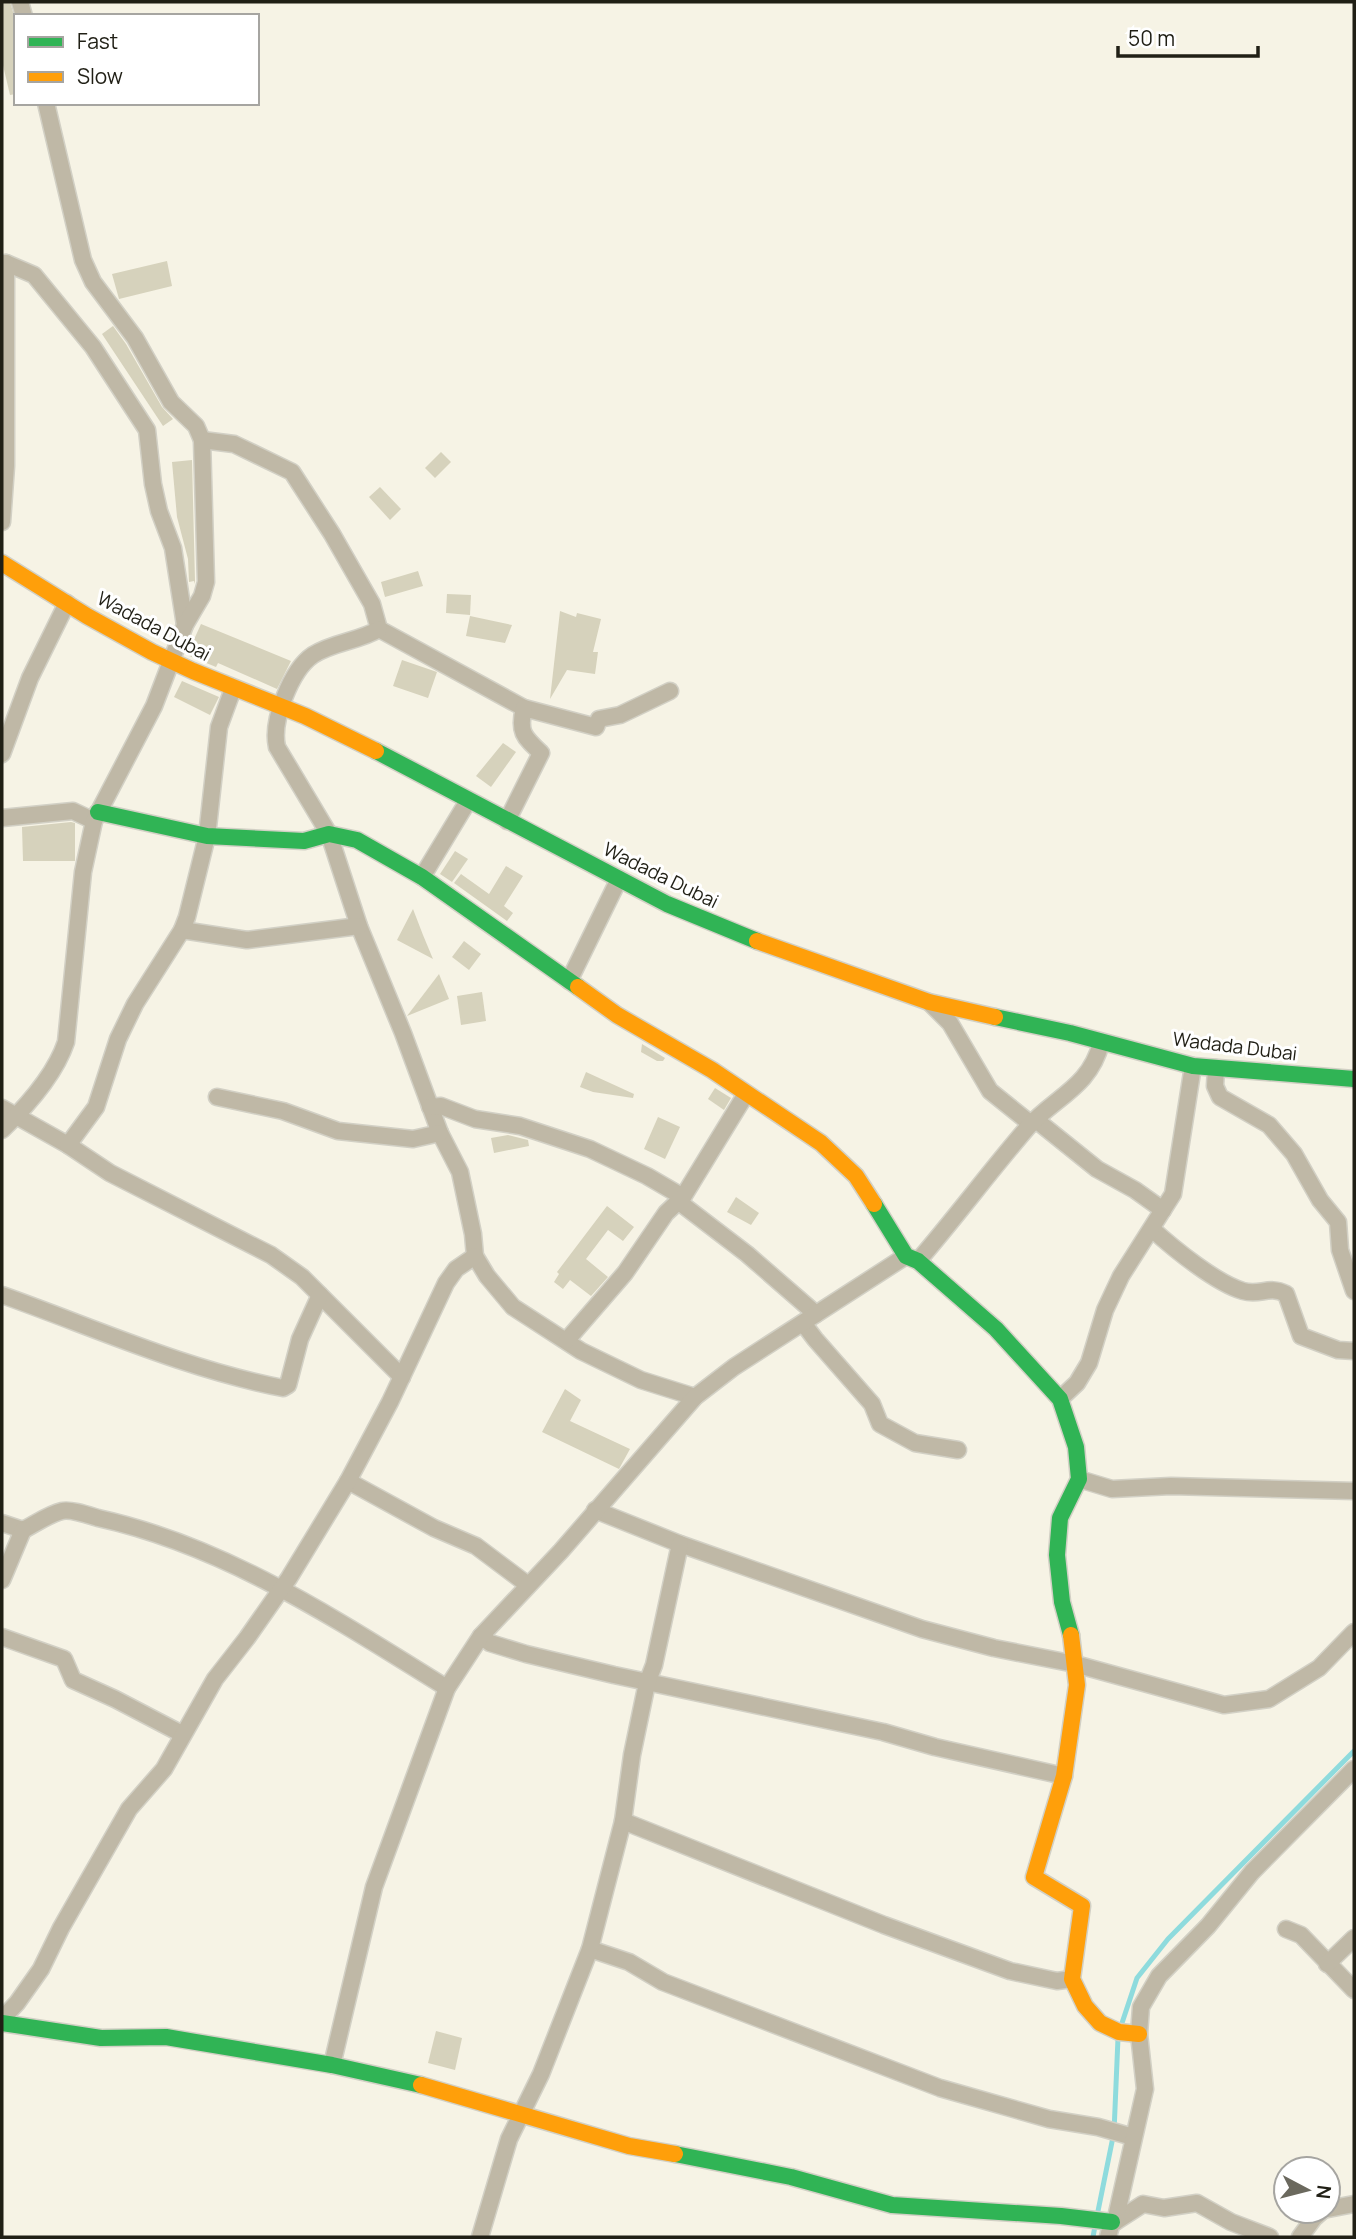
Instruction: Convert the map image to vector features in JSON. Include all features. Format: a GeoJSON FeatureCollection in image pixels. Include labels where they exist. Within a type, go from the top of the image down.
{"type":"FeatureCollection","features":[{"type":"Feature","properties":{"kind":"street"},"geometry":{"type":"LineString","coordinates":[[2,1129],[17,1115],[60,1061],[66,1042],[83,872],[96,816],[154,706],[185,625],[202,596],[206,582],[202,440],[195,426],[171,402],[135,338],[93,282],[83,260],[46,105]]}},
{"type":"Feature","properties":{"kind":"street"},"geometry":{"type":"LineString","coordinates":[[2,522],[6,466],[4,263],[34,275],[93,347],[147,430],[153,484],[159,511],[173,548],[185,625]]}},
{"type":"Feature","properties":{"kind":"street"},"geometry":{"type":"LineString","coordinates":[[202,440],[234,444],[292,472],[372,604],[379,629],[524,708],[596,727],[599,719],[620,715],[670,691]]}},
{"type":"Feature","properties":{"kind":"street","name":"Wadada Dubai"},"geometry":{"type":"LineString","coordinates":[[2,563],[172,662],[233,689],[282,705],[667,904],[772,947],[929,1002],[1070,1033],[1193,1066],[1354,1079]]}},
{"type":"Feature","properties":{"kind":"street"},"geometry":{"type":"LineString","coordinates":[[2,754],[17,708],[67,603]]}},
{"type":"Feature","properties":{"kind":"street"},"geometry":{"type":"LineString","coordinates":[[379,629],[314,654],[299,668],[282,705],[274,735],[277,747],[329,834],[359,926],[440,1133],[460,1172],[475,1256],[487,1276],[513,1307],[581,1351],[641,1380],[695,1397]]}},
{"type":"Feature","properties":{"kind":"street"},"geometry":{"type":"LineString","coordinates":[[68,1145],[96,1107],[118,1039],[135,1004],[182,930],[208,836],[219,727],[233,689]]}},
{"type":"Feature","properties":{"kind":"street"},"geometry":{"type":"LineString","coordinates":[[2,701],[17,708]]}},
{"type":"Feature","properties":{"kind":"street"},"geometry":{"type":"LineString","coordinates":[[507,821],[541,753],[523,733],[520,724],[524,708]]}},
{"type":"Feature","properties":{"kind":"street"},"geometry":{"type":"LineString","coordinates":[[422,877],[468,801]]}},
{"type":"Feature","properties":{"kind":"street"},"geometry":{"type":"LineString","coordinates":[[2,818],[73,811],[208,836],[304,841],[329,834],[357,841],[422,877],[617,1016],[712,1070],[821,1143],[856,1176],[912,1258],[996,1329],[1060,1399],[1076,1447],[1079,1479],[1060,1518],[1057,1555],[1062,1602],[1071,1632],[1077,1685],[1064,1776],[1034,1877],[1082,1906],[1072,1979],[1085,2006],[1100,2022],[1119,2032],[1139,2034]]}},
{"type":"Feature","properties":{"kind":"street"},"geometry":{"type":"LineString","coordinates":[[569,981],[619,878]]}},
{"type":"Feature","properties":{"kind":"street"},"geometry":{"type":"LineString","coordinates":[[182,930],[247,940],[359,926]]}},
{"type":"Feature","properties":{"kind":"street"},"geometry":{"type":"LineString","coordinates":[[929,1002],[950,1024],[990,1091],[1097,1169],[1135,1190],[1163,1210]]}},
{"type":"Feature","properties":{"kind":"street"},"geometry":{"type":"LineString","coordinates":[[331,2065],[374,1887],[447,1688],[481,1636],[695,1397],[734,1367],[810,1318],[912,1258],[958,1215],[995,1166],[1034,1122],[1079,1084],[1094,1062],[1101,1043]]}},
{"type":"Feature","properties":{"kind":"street"},"geometry":{"type":"LineString","coordinates":[[1060,1399],[1077,1383],[1089,1363],[1105,1310],[1121,1276],[1173,1194],[1193,1066]]}},
{"type":"Feature","properties":{"kind":"street"},"geometry":{"type":"LineString","coordinates":[[1216,1068],[1215,1086],[1220,1097],[1269,1125],[1294,1154],[1320,1200],[1338,1222],[1340,1251],[1354,1291]]}},
{"type":"Feature","properties":{"kind":"street"},"geometry":{"type":"LineString","coordinates":[[567,1340],[625,1273],[666,1213],[681,1199],[746,1094]]}},
{"type":"Feature","properties":{"kind":"street"},"geometry":{"type":"LineString","coordinates":[[217,1097],[283,1111],[338,1131],[413,1139],[440,1133]]}},
{"type":"Feature","properties":{"kind":"street"},"geometry":{"type":"LineString","coordinates":[[430,1107],[441,1106],[475,1119],[520,1126],[590,1149],[648,1176],[681,1199],[747,1254],[810,1318],[814,1339],[872,1404],[880,1424],[915,1443],[958,1450]]}},
{"type":"Feature","properties":{"kind":"street"},"geometry":{"type":"LineString","coordinates":[[2,1108],[68,1145],[110,1173],[271,1255],[302,1277],[402,1377]]}},
{"type":"Feature","properties":{"kind":"street"},"geometry":{"type":"LineString","coordinates":[[1338,1222],[1354,1217]]}},
{"type":"Feature","properties":{"kind":"street"},"geometry":{"type":"LineString","coordinates":[[1152,1229],[1226,1284],[1252,1293],[1276,1289],[1286,1294],[1301,1336],[1338,1350],[1354,1351]]}},
{"type":"Feature","properties":{"kind":"street"},"geometry":{"type":"LineString","coordinates":[[2,2021],[41,1969],[61,1928],[129,1809],[163,1769],[215,1679],[281,1588],[348,1481],[402,1377],[446,1283],[456,1269],[475,1256]]}},
{"type":"Feature","properties":{"kind":"street"},"geometry":{"type":"LineString","coordinates":[[2,1295],[156,1353],[218,1373],[283,1388],[288,1385],[300,1339],[320,1295]]}},
{"type":"Feature","properties":{"kind":"street"},"geometry":{"type":"LineString","coordinates":[[1079,1479],[1112,1489],[1171,1486],[1354,1490]]}},
{"type":"Feature","properties":{"kind":"street"},"geometry":{"type":"LineString","coordinates":[[348,1481],[434,1528],[476,1546],[528,1585]]}},
{"type":"Feature","properties":{"kind":"street"},"geometry":{"type":"LineString","coordinates":[[2,1580],[23,1530],[63,1510],[125,1524],[168,1537],[212,1555],[281,1588],[447,1688]]}},
{"type":"Feature","properties":{"kind":"street"},"geometry":{"type":"LineString","coordinates":[[594,1510],[680,1544],[922,1629],[994,1648],[1075,1664],[1224,1705],[1269,1699],[1319,1668],[1354,1632]]}},
{"type":"Feature","properties":{"kind":"street"},"geometry":{"type":"LineString","coordinates":[[2,1523],[23,1530]]}},
{"type":"Feature","properties":{"kind":"street"},"geometry":{"type":"LineString","coordinates":[[480,2237],[509,2139],[541,2074],[590,1949],[623,1821],[632,1755],[680,1544]]}},
{"type":"Feature","properties":{"kind":"street"},"geometry":{"type":"LineString","coordinates":[[481,1636],[490,1643],[526,1654],[647,1683],[883,1732],[935,1747],[1064,1776]]}},
{"type":"Feature","properties":{"kind":"street"},"geometry":{"type":"LineString","coordinates":[[2,1637],[64,1659],[73,1680],[183,1734]]}},
{"type":"Feature","properties":{"kind":"street"},"geometry":{"type":"LineString","coordinates":[[1112,2227],[1145,2089],[1139,2034],[1141,2007],[1159,1976],[1208,1926],[1252,1872],[1354,1769]]}},
{"type":"Feature","properties":{"kind":"street"},"geometry":{"type":"LineString","coordinates":[[623,1821],[884,1925],[1010,1971],[1057,1981],[1072,1979]]}},
{"type":"Feature","properties":{"kind":"street"},"geometry":{"type":"LineString","coordinates":[[1286,1928],[1301,1935],[1354,1990]]}},
{"type":"Feature","properties":{"kind":"street"},"geometry":{"type":"LineString","coordinates":[[1327,1964],[1354,1938]]}},
{"type":"Feature","properties":{"kind":"street"},"geometry":{"type":"LineString","coordinates":[[590,1949],[629,1962],[663,1982],[940,2088],[1049,2119],[1098,2127],[1133,2137]]}},
{"type":"Feature","properties":{"kind":"street"},"geometry":{"type":"LineString","coordinates":[[2,2021],[101,2038],[166,2037],[331,2065],[423,2086],[629,2146],[714,2160],[791,2177],[892,2205],[1061,2216],[1112,2227],[1143,2204],[1164,2208],[1197,2203],[1231,2222],[1270,2237]]}},
{"type":"Feature","properties":{"kind":"building"},"geometry":{"type":"Polygon","coordinates":[[[2,2],[10,2],[14,15],[14,94],[10,95],[2,61],[2,2]]]}},
{"type":"Feature","properties":{"kind":"building"},"geometry":{"type":"Polygon","coordinates":[[[167,261],[172,286],[119,299],[112,274],[167,261]]]}},
{"type":"Feature","properties":{"kind":"building"},"geometry":{"type":"Polygon","coordinates":[[[113,326],[162,407],[173,419],[163,426],[102,334],[113,326]]]}},
{"type":"Feature","properties":{"kind":"building"},"geometry":{"type":"Polygon","coordinates":[[[441,452],[451,462],[435,478],[425,468],[441,452]]]}},
{"type":"Feature","properties":{"kind":"building"},"geometry":{"type":"Polygon","coordinates":[[[192,460],[195,581],[194,584],[194,581],[189,582],[188,559],[177,517],[172,462],[192,460]]]}},
{"type":"Feature","properties":{"kind":"building"},"geometry":{"type":"Polygon","coordinates":[[[380,487],[401,509],[390,520],[369,497],[380,487]]]}},
{"type":"Feature","properties":{"kind":"building"},"geometry":{"type":"Polygon","coordinates":[[[418,571],[423,586],[385,597],[381,582],[418,571]]]}},
{"type":"Feature","properties":{"kind":"building"},"geometry":{"type":"Polygon","coordinates":[[[447,594],[471,595],[470,615],[446,613],[447,594]]]}},
{"type":"Feature","properties":{"kind":"building"},"geometry":{"type":"Polygon","coordinates":[[[560,611],[576,617],[577,613],[601,619],[593,652],[598,652],[595,674],[567,670],[550,699],[560,611]]]}},
{"type":"Feature","properties":{"kind":"building"},"geometry":{"type":"Polygon","coordinates":[[[470,616],[512,625],[505,643],[466,636],[470,616]]]}},
{"type":"Feature","properties":{"kind":"building"},"geometry":{"type":"Polygon","coordinates":[[[201,624],[291,661],[277,689],[218,663],[216,667],[187,655],[201,624]]]}},
{"type":"Feature","properties":{"kind":"building"},"geometry":{"type":"Polygon","coordinates":[[[402,660],[437,672],[428,698],[393,686],[402,660]]]}},
{"type":"Feature","properties":{"kind":"building"},"geometry":{"type":"Polygon","coordinates":[[[182,681],[219,697],[210,715],[174,697],[182,681]]]}},
{"type":"Feature","properties":{"kind":"building"},"geometry":{"type":"Polygon","coordinates":[[[503,743],[516,752],[491,787],[476,776],[503,743]]]}},
{"type":"Feature","properties":{"kind":"building"},"geometry":{"type":"Polygon","coordinates":[[[75,823],[75,861],[23,861],[22,827],[75,823]]]}},
{"type":"Feature","properties":{"kind":"building"},"geometry":{"type":"Polygon","coordinates":[[[455,851],[468,859],[452,882],[440,874],[455,851]]]}},
{"type":"Feature","properties":{"kind":"building"},"geometry":{"type":"Polygon","coordinates":[[[506,866],[523,876],[504,906],[513,913],[507,921],[454,883],[461,874],[489,894],[506,866]]]}},
{"type":"Feature","properties":{"kind":"building"},"geometry":{"type":"Polygon","coordinates":[[[413,909],[423,935],[433,959],[397,940],[413,909]]]}},
{"type":"Feature","properties":{"kind":"building"},"geometry":{"type":"Polygon","coordinates":[[[464,941],[481,954],[469,970],[452,957],[464,941]]]}},
{"type":"Feature","properties":{"kind":"building"},"geometry":{"type":"Polygon","coordinates":[[[439,974],[449,999],[407,1016],[439,974]]]}},
{"type":"Feature","properties":{"kind":"building"},"geometry":{"type":"Polygon","coordinates":[[[482,992],[486,1021],[461,1025],[457,996],[482,992]]]}},
{"type":"Feature","properties":{"kind":"building"},"geometry":{"type":"Polygon","coordinates":[[[642,1044],[665,1058],[663,1061],[657,1061],[641,1052],[642,1044]]]}},
{"type":"Feature","properties":{"kind":"building"},"geometry":{"type":"Polygon","coordinates":[[[586,1072],[634,1094],[633,1098],[593,1092],[580,1087],[586,1072]]]}},
{"type":"Feature","properties":{"kind":"building"},"geometry":{"type":"Polygon","coordinates":[[[715,1088],[731,1098],[724,1110],[708,1099],[715,1088]]]}},
{"type":"Feature","properties":{"kind":"building"},"geometry":{"type":"Polygon","coordinates":[[[658,1117],[680,1127],[665,1159],[644,1149],[658,1117]]]}},
{"type":"Feature","properties":{"kind":"building"},"geometry":{"type":"Polygon","coordinates":[[[508,1135],[528,1140],[529,1146],[494,1153],[491,1138],[508,1135]]]}},
{"type":"Feature","properties":{"kind":"building"},"geometry":{"type":"Polygon","coordinates":[[[736,1197],[759,1213],[751,1225],[727,1212],[736,1197]]]}},
{"type":"Feature","properties":{"kind":"building"},"geometry":{"type":"Polygon","coordinates":[[[607,1206],[634,1227],[623,1241],[608,1230],[586,1259],[608,1277],[591,1296],[570,1280],[563,1289],[554,1282],[559,1274],[557,1272],[607,1206]]]}},
{"type":"Feature","properties":{"kind":"building"},"geometry":{"type":"Polygon","coordinates":[[[565,1389],[581,1400],[570,1421],[630,1449],[619,1469],[542,1432],[565,1389]]]}},
{"type":"Feature","properties":{"kind":"building"},"geometry":{"type":"Polygon","coordinates":[[[436,2031],[462,2038],[455,2070],[428,2063],[436,2031]]]}},
{"type":"Feature","properties":{"kind":"waterway"},"geometry":{"type":"LineString","coordinates":[[1121,2026],[1137,1978],[1168,1939],[1354,1751]]}},
{"type":"Feature","properties":{"kind":"waterway"},"geometry":{"type":"LineString","coordinates":[[1097,2216],[1114,2132],[1118,2038]]}},
{"type":"Feature","properties":{"kind":"waterway"},"geometry":{"type":"LineString","coordinates":[[1093,2237],[1095,2226]]}},
{"type":"Feature","properties":{"kind":"traffic: fast"},"geometry":{"type":"LineString","coordinates":[[376,751],[667,904],[757,941]]}},
{"type":"Feature","properties":{"kind":"traffic: fast"},"geometry":{"type":"LineString","coordinates":[[98,812],[207,836],[304,841],[329,834],[357,840],[422,877],[578,987]]}},
{"type":"Feature","properties":{"kind":"traffic: fast"},"geometry":{"type":"LineString","coordinates":[[995,1017],[1070,1033],[1193,1066],[1354,1079]]}},
{"type":"Feature","properties":{"kind":"traffic: fast"},"geometry":{"type":"LineString","coordinates":[[874,1204],[906,1256],[918,1261],[996,1329],[1060,1399],[1076,1447],[1079,1479],[1060,1518],[1057,1555],[1062,1602],[1071,1635]]}},
{"type":"Feature","properties":{"kind":"traffic: fast"},"geometry":{"type":"LineString","coordinates":[[2,2023],[101,2038],[166,2037],[332,2065],[421,2085]]}},
{"type":"Feature","properties":{"kind":"traffic: fast"},"geometry":{"type":"LineString","coordinates":[[675,2154],[791,2177],[892,2205],[1112,2222]]}},
{"type":"Feature","properties":{"kind":"traffic: slow"},"geometry":{"type":"LineString","coordinates":[[2,563],[87,616],[152,652],[305,716],[376,751]]}},
{"type":"Feature","properties":{"kind":"traffic: slow"},"geometry":{"type":"LineString","coordinates":[[757,941],[929,1002],[995,1017]]}},
{"type":"Feature","properties":{"kind":"traffic: slow"},"geometry":{"type":"LineString","coordinates":[[578,987],[617,1015],[712,1070],[821,1143],[856,1176],[874,1204]]}},
{"type":"Feature","properties":{"kind":"traffic: slow"},"geometry":{"type":"LineString","coordinates":[[1071,1635],[1077,1685],[1064,1776],[1034,1877],[1082,1906],[1072,1979],[1085,2006],[1100,2023],[1119,2032],[1139,2034]]}},
{"type":"Feature","properties":{"kind":"traffic: slow"},"geometry":{"type":"LineString","coordinates":[[421,2085],[629,2146],[675,2154]]}}]}
